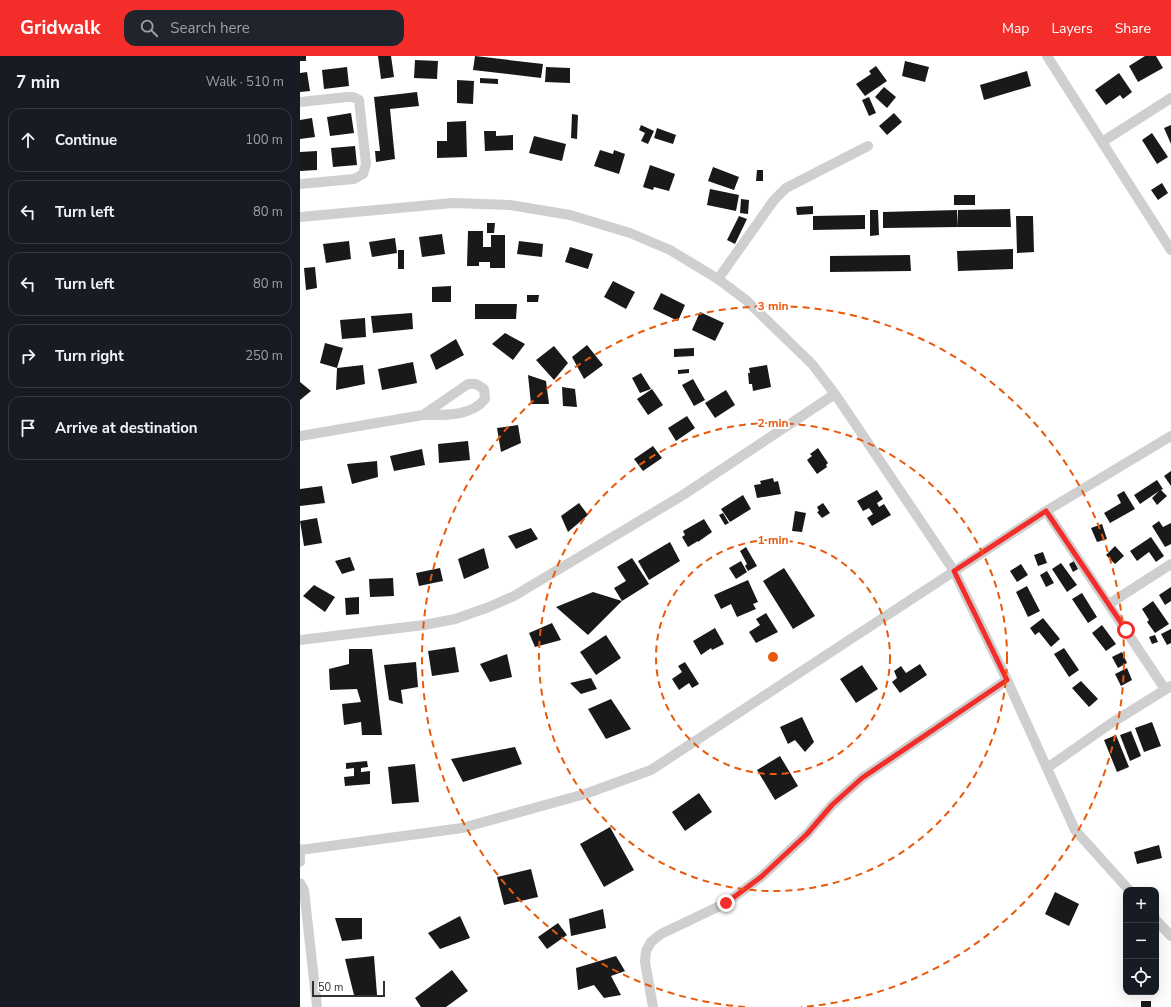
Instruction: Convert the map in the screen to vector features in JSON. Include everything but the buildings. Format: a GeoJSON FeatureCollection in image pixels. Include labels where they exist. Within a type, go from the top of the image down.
{"type":"FeatureCollection","features":[{"type":"Feature","properties":{"kind":"street"},"geometry":{"type":"LineString","coordinates":[[1047,56],[1171,250]]}},
{"type":"Feature","properties":{"kind":"street"},"geometry":{"type":"LineString","coordinates":[[300,102],[347,97],[353,97],[359,100],[366,164],[363,174],[354,179],[300,184]]}},
{"type":"Feature","properties":{"kind":"street"},"geometry":{"type":"LineString","coordinates":[[1102,142],[1171,98]]}},
{"type":"Feature","properties":{"kind":"street"},"geometry":{"type":"LineString","coordinates":[[718,278],[774,200],[786,188],[868,146]]}},
{"type":"Feature","properties":{"kind":"street"},"geometry":{"type":"LineString","coordinates":[[300,217],[453,203],[510,205],[570,215],[630,233],[670,250],[718,278],[746,300],[789,340],[812,364],[835,394],[954,571],[1007,680],[1075,830],[1126,887]]}},
{"type":"Feature","properties":{"kind":"street"},"geometry":{"type":"LineString","coordinates":[[300,436],[423,415],[441,415],[471,410],[480,405],[485,399],[484,389],[476,384],[468,384],[423,415]]}},
{"type":"Feature","properties":{"kind":"street"},"geometry":{"type":"LineString","coordinates":[[300,640],[424,625],[477,612],[514,596],[683,495],[835,394]]}},
{"type":"Feature","properties":{"kind":"street"},"geometry":{"type":"LineString","coordinates":[[300,862],[300,850],[462,828],[585,794],[651,770],[1046,511],[1171,436]]}},
{"type":"Feature","properties":{"kind":"street"},"geometry":{"type":"LineString","coordinates":[[1046,511],[1168,688],[1047,768]]}},
{"type":"Feature","properties":{"kind":"street"},"geometry":{"type":"LineString","coordinates":[[1109,604],[1171,564]]}},
{"type":"Feature","properties":{"kind":"street"},"geometry":{"type":"LineString","coordinates":[[653,1007],[645,962],[646,951],[651,942],[661,934],[726,903],[761,877],[807,834],[832,805],[862,778],[1007,680]]}},
{"type":"Feature","properties":{"kind":"street"},"geometry":{"type":"LineString","coordinates":[[300,882],[304,890],[317,1007]]}},
{"type":"Feature","properties":{"kind":"street"},"geometry":{"type":"LineString","coordinates":[[1159,923],[1171,936]]}},
{"type":"Feature","properties":{"kind":"route"},"geometry":{"type":"LineString","coordinates":[[726,903],[761,877],[807,834],[842,795],[862,778],[1007,680],[954,571],[1046,511],[1126,630]]}}]}
